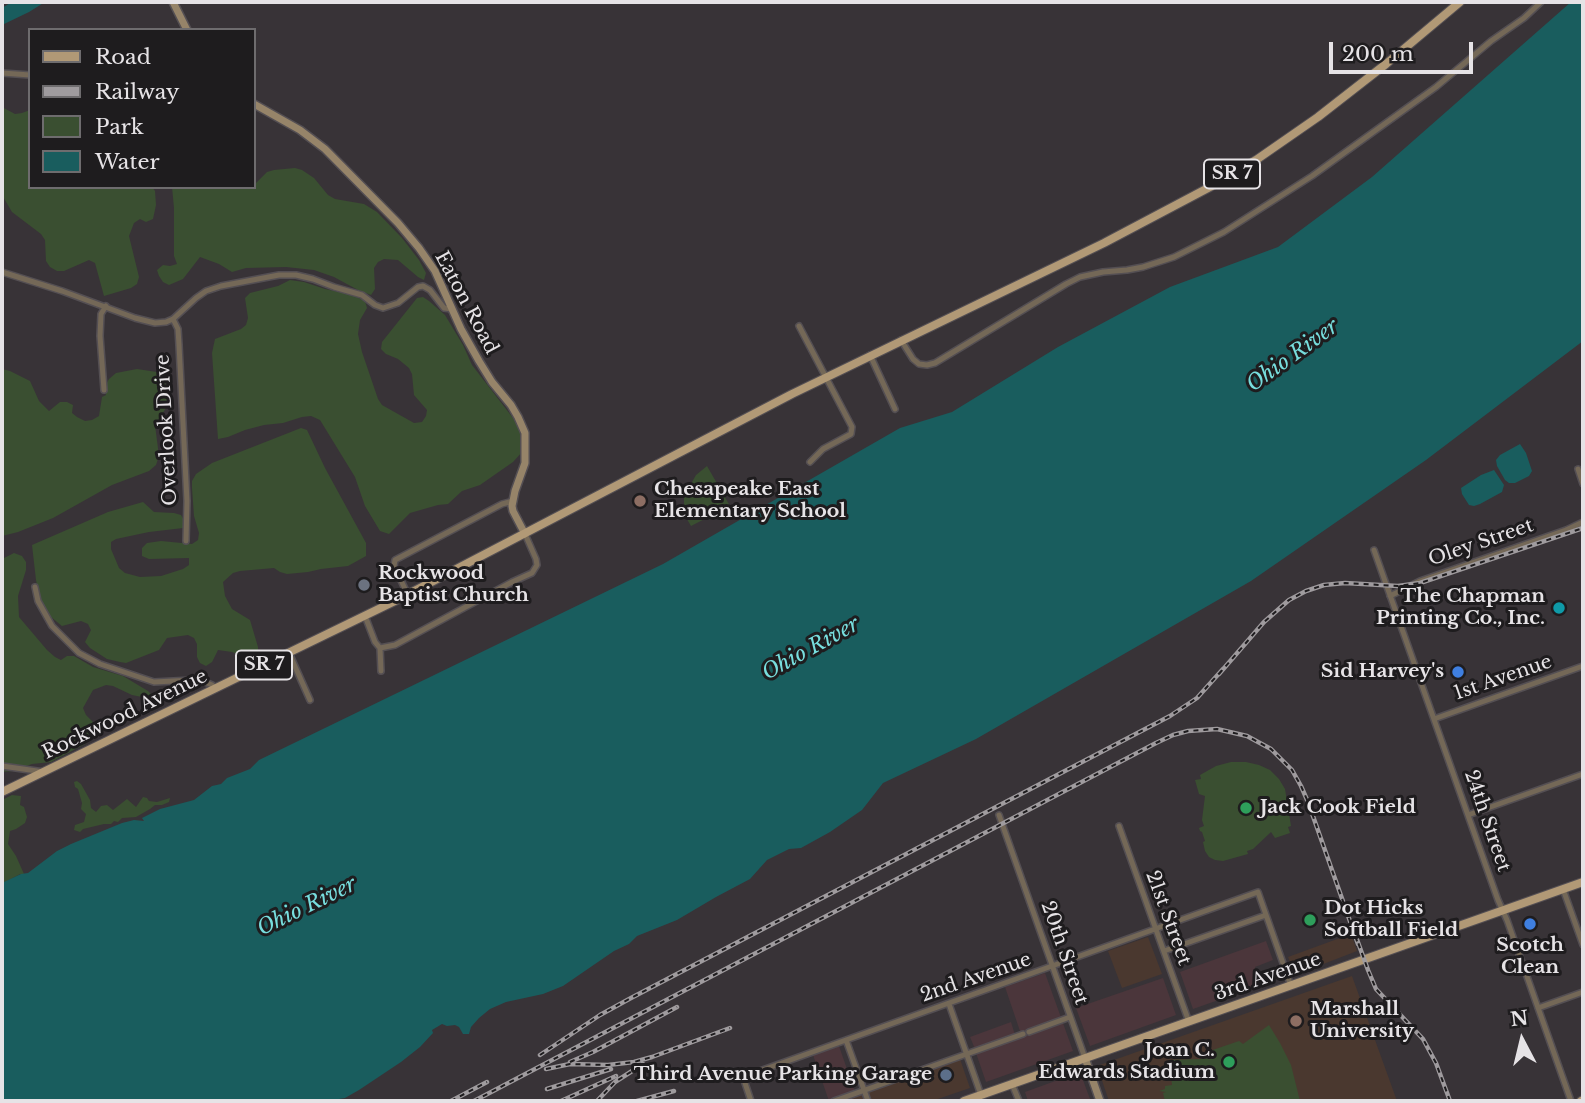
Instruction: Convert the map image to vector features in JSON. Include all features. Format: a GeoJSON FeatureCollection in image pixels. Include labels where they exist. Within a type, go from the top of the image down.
{"type":"FeatureCollection","features":[{"type":"Feature","properties":{"kind":"main road","name":"SR 7"},"geometry":{"type":"LineString","coordinates":[[525,534],[826,377],[1210,187],[1256,160],[1343,98],[1460,2]]}},
{"type":"Feature","properties":{"kind":"main road","name":"Rockwood Avenue"},"geometry":{"type":"LineString","coordinates":[[2,792],[408,595],[525,534]]}},
{"type":"Feature","properties":{"kind":"main road","name":"3rd Avenue"},"geometry":{"type":"LineString","coordinates":[[964,1101],[1583,882]]}},
{"type":"Feature","properties":{"kind":"street"},"geometry":{"type":"LineString","coordinates":[[173,2],[186,28]]}},
{"type":"Feature","properties":{"kind":"street"},"geometry":{"type":"LineString","coordinates":[[901,341],[919,364],[935,363],[1066,284],[1080,278],[1143,267],[1174,257],[1224,232],[1312,176],[1436,87],[1541,2]]}},
{"type":"Feature","properties":{"kind":"street"},"geometry":{"type":"LineString","coordinates":[[2,73],[28,75]]}},
{"type":"Feature","properties":{"kind":"street","name":"Eaton Road"},"geometry":{"type":"LineString","coordinates":[[258,110],[313,139],[382,205],[435,271],[479,361],[511,405],[525,433],[525,463],[513,501]]}},
{"type":"Feature","properties":{"kind":"street"},"geometry":{"type":"LineString","coordinates":[[2,272],[149,322],[161,323],[173,319],[206,291],[279,275],[313,279],[362,295],[383,308],[398,303],[423,286],[428,287],[444,308],[452,309]]}},
{"type":"Feature","properties":{"kind":"street"},"geometry":{"type":"LineString","coordinates":[[104,390],[100,336],[102,314],[106,306]]}},
{"type":"Feature","properties":{"kind":"street","name":"Overlook Drive"},"geometry":{"type":"LineString","coordinates":[[173,319],[178,334],[187,500],[186,541]]}},
{"type":"Feature","properties":{"kind":"street"},"geometry":{"type":"LineString","coordinates":[[799,326],[852,430],[848,436],[816,454],[810,462]]}},
{"type":"Feature","properties":{"kind":"street"},"geometry":{"type":"LineString","coordinates":[[870,355],[895,409]]}},
{"type":"Feature","properties":{"kind":"street"},"geometry":{"type":"LineString","coordinates":[[1578,469],[1583,484]]}},
{"type":"Feature","properties":{"kind":"street"},"geometry":{"type":"LineString","coordinates":[[380,648],[395,645],[532,573],[537,565],[534,553],[513,511],[513,501],[502,504],[395,560],[394,566],[408,595]]}},
{"type":"Feature","properties":{"kind":"street","name":"Oley Street"},"geometry":{"type":"LineString","coordinates":[[1391,596],[1420,581],[1583,522]]}},
{"type":"Feature","properties":{"kind":"street","name":"24th Street"},"geometry":{"type":"LineString","coordinates":[[1374,550],[1571,1101]]}},
{"type":"Feature","properties":{"kind":"street"},"geometry":{"type":"LineString","coordinates":[[35,587],[38,601],[52,626],[79,653],[100,664],[154,682],[193,680],[212,685],[215,689]]}},
{"type":"Feature","properties":{"kind":"street"},"geometry":{"type":"LineString","coordinates":[[365,616],[380,648],[381,671]]}},
{"type":"Feature","properties":{"kind":"street"},"geometry":{"type":"LineString","coordinates":[[289,653],[310,700]]}},
{"type":"Feature","properties":{"kind":"street","name":"1st Avenue"},"geometry":{"type":"LineString","coordinates":[[1434,719],[1583,666]]}},
{"type":"Feature","properties":{"kind":"street"},"geometry":{"type":"LineString","coordinates":[[2,766],[45,772]]}},
{"type":"Feature","properties":{"kind":"street"},"geometry":{"type":"LineString","coordinates":[[1468,815],[1583,774]]}},
{"type":"Feature","properties":{"kind":"street","name":"20th Street"},"geometry":{"type":"LineString","coordinates":[[999,816],[1085,1058],[1097,1101]]}},
{"type":"Feature","properties":{"kind":"street","name":"21st Street"},"geometry":{"type":"LineString","coordinates":[[1119,826],[1189,1022]]}},
{"type":"Feature","properties":{"kind":"street"},"geometry":{"type":"LineString","coordinates":[[1563,889],[1583,945]]}},
{"type":"Feature","properties":{"kind":"street","name":"2nd Avenue"},"geometry":{"type":"LineString","coordinates":[[751,1101],[743,1077],[1258,892],[1266,915]]}},
{"type":"Feature","properties":{"kind":"street"},"geometry":{"type":"LineString","coordinates":[[1164,951],[1266,915],[1291,986]]}},
{"type":"Feature","properties":{"kind":"street"},"geometry":{"type":"LineString","coordinates":[[1538,1008],[1583,992]]}},
{"type":"Feature","properties":{"kind":"street"},"geometry":{"type":"LineString","coordinates":[[949,1004],[981,1095]]}},
{"type":"Feature","properties":{"kind":"street"},"geometry":{"type":"LineString","coordinates":[[834,1101],[1070,1017]]}},
{"type":"Feature","properties":{"kind":"street"},"geometry":{"type":"LineString","coordinates":[[846,1040],[868,1101]]}},
{"type":"Feature","properties":{"kind":"street"},"geometry":{"type":"LineString","coordinates":[[1012,1084],[1019,1101]]}},
{"type":"Feature","properties":{"kind":"shaded area","name":"Marshall University"},"geometry":{"type":"Polygon","coordinates":[[[1351,934],[1357,951],[1295,975],[1288,957],[1351,934]]]}},
{"type":"Feature","properties":{"kind":"shaded area"},"geometry":{"type":"Polygon","coordinates":[[[1148,937],[1162,974],[1122,988],[1108,951],[1148,937]]]}},
{"type":"Feature","properties":{"kind":"shaded area"},"geometry":{"type":"Polygon","coordinates":[[[1266,941],[1273,960],[1255,967],[1261,985],[1193,1009],[1180,972],[1266,941]]]}},
{"type":"Feature","properties":{"kind":"shaded area"},"geometry":{"type":"Polygon","coordinates":[[[1045,973],[1073,1051],[986,1082],[976,1053],[1022,1037],[1005,987],[1045,973]]]}},
{"type":"Feature","properties":{"kind":"shaded area","name":"Marshall University"},"geometry":{"type":"Polygon","coordinates":[[[1352,976],[1397,1101],[1109,1101],[1097,1066],[1352,976]]]}},
{"type":"Feature","properties":{"kind":"shaded area"},"geometry":{"type":"Polygon","coordinates":[[[1163,978],[1176,1015],[1090,1046],[1076,1008],[1163,978]]]}},
{"type":"Feature","properties":{"kind":"shaded area"},"geometry":{"type":"Polygon","coordinates":[[[1011,1022],[1015,1035],[975,1049],[970,1037],[1011,1022]]]}},
{"type":"Feature","properties":{"kind":"shaded area"},"geometry":{"type":"Polygon","coordinates":[[[839,1046],[855,1092],[829,1101],[813,1055],[839,1046]]]}},
{"type":"Feature","properties":{"kind":"shaded area","name":"Third Avenue Parking Garage"},"geometry":{"type":"Polygon","coordinates":[[[960,1059],[970,1088],[932,1101],[840,1101],[960,1059]]]}},
{"type":"Feature","properties":{"kind":"shaded area"},"geometry":{"type":"Polygon","coordinates":[[[1080,1072],[1090,1099],[1028,1101],[1025,1092],[1080,1072]]]}},
{"type":"Feature","properties":{"kind":"green space"},"geometry":{"type":"Polygon","coordinates":[[[2,107],[15,114],[28,111],[28,189],[154,189],[156,205],[153,219],[146,222],[140,219],[134,223],[129,236],[139,277],[137,284],[104,296],[95,263],[89,260],[64,271],[50,267],[46,261],[45,240],[41,234],[12,212],[2,195],[2,107]]]}},
{"type":"Feature","properties":{"kind":"green space"},"geometry":{"type":"Polygon","coordinates":[[[302,170],[335,199],[364,204],[377,212],[419,260],[426,273],[424,280],[398,260],[384,259],[374,268],[375,289],[371,295],[314,270],[286,267],[246,268],[232,272],[200,257],[183,279],[169,285],[163,282],[157,270],[163,265],[177,264],[174,256],[172,189],[256,189],[256,183],[267,172],[302,170]]]}},
{"type":"Feature","properties":{"kind":"green space"},"geometry":{"type":"Polygon","coordinates":[[[290,280],[353,295],[365,301],[367,308],[360,320],[358,334],[378,399],[382,405],[414,423],[422,422],[427,410],[414,395],[412,374],[398,359],[381,349],[382,342],[417,298],[423,297],[429,301],[445,315],[472,365],[513,418],[520,430],[523,451],[513,462],[480,485],[462,491],[448,504],[410,513],[389,534],[380,531],[365,506],[355,477],[320,420],[311,416],[302,417],[218,439],[212,353],[215,339],[246,325],[248,318],[245,298],[250,293],[290,280]]]}},
{"type":"Feature","properties":{"kind":"green space"},"geometry":{"type":"Polygon","coordinates":[[[2,369],[30,381],[39,401],[49,411],[60,402],[67,402],[73,405],[72,413],[85,421],[99,416],[102,397],[106,395],[104,388],[116,373],[137,369],[157,372],[165,379],[167,398],[166,408],[155,425],[159,456],[156,465],[149,471],[112,485],[53,518],[2,536],[2,369]]]}},
{"type":"Feature","properties":{"kind":"green space"},"geometry":{"type":"Polygon","coordinates":[[[301,428],[307,430],[366,543],[366,556],[348,566],[308,572],[287,574],[274,568],[240,571],[233,573],[223,582],[225,596],[232,609],[250,620],[258,655],[245,657],[218,650],[212,662],[206,666],[200,663],[197,657],[194,638],[188,635],[167,638],[159,650],[126,663],[120,662],[107,659],[90,648],[85,642],[91,630],[88,624],[81,621],[62,626],[46,613],[40,600],[32,545],[108,512],[143,502],[154,512],[181,515],[185,522],[183,528],[149,532],[111,542],[119,568],[125,573],[140,577],[161,576],[183,569],[189,565],[189,558],[149,559],[142,556],[142,548],[147,543],[161,541],[192,544],[198,540],[192,488],[196,474],[212,463],[301,428]]]}},
{"type":"Feature","properties":{"kind":"green space"},"geometry":{"type":"Polygon","coordinates":[[[707,466],[730,506],[691,526],[684,514],[684,496],[696,475],[707,466]]]}},
{"type":"Feature","properties":{"kind":"green space"},"geometry":{"type":"Polygon","coordinates":[[[14,553],[22,556],[26,562],[18,596],[19,617],[47,650],[61,660],[74,656],[93,667],[123,676],[153,696],[147,698],[132,695],[106,685],[93,690],[83,708],[96,725],[97,730],[92,738],[51,762],[2,772],[2,559],[14,553]]]}},
{"type":"Feature","properties":{"kind":"green space","name":"Jack Cook Field"},"geometry":{"type":"Polygon","coordinates":[[[1231,762],[1259,765],[1270,770],[1279,779],[1285,789],[1291,826],[1288,827],[1290,833],[1275,838],[1271,832],[1253,849],[1247,851],[1248,854],[1223,861],[1209,857],[1205,851],[1205,841],[1199,828],[1204,826],[1202,820],[1205,796],[1199,794],[1195,780],[1201,779],[1200,775],[1216,766],[1231,762]]]}},
{"type":"Feature","properties":{"kind":"green space"},"geometry":{"type":"Polygon","coordinates":[[[77,781],[90,800],[91,808],[96,812],[101,806],[107,805],[113,810],[127,799],[136,807],[143,797],[157,802],[170,798],[169,802],[155,805],[136,817],[122,818],[118,822],[83,829],[80,832],[74,830],[75,825],[84,822],[86,814],[81,809],[82,803],[75,787],[74,782],[77,781]]]}},
{"type":"Feature","properties":{"kind":"green space"},"geometry":{"type":"Polygon","coordinates":[[[12,795],[21,796],[20,805],[24,807],[27,817],[25,823],[10,831],[8,844],[24,874],[2,884],[2,800],[12,795]]]}},
{"type":"Feature","properties":{"kind":"green space","name":"Joan C. Edwards Stadium"},"geometry":{"type":"Polygon","coordinates":[[[1269,1025],[1291,1065],[1300,1101],[1165,1101],[1163,1093],[1166,1092],[1159,1091],[1172,1085],[1169,1060],[1201,1059],[1201,1054],[1239,1041],[1243,1044],[1269,1025]]]}},
{"type":"Feature","properties":{"kind":"water"},"geometry":{"type":"Polygon","coordinates":[[[12,2],[45,2],[2,25],[2,8],[12,2]]]}},
{"type":"Feature","properties":{"kind":"water","name":"Ohio River"},"geometry":{"type":"Polygon","coordinates":[[[1571,2],[1583,2],[1583,341],[1426,460],[1251,581],[976,739],[883,783],[862,810],[830,832],[801,848],[789,849],[767,860],[750,879],[677,920],[637,936],[629,944],[614,951],[563,986],[490,1009],[471,1027],[469,1034],[463,1034],[455,1025],[442,1024],[432,1030],[433,1033],[420,1047],[401,1062],[345,1098],[327,1101],[2,1101],[4,882],[28,873],[71,844],[122,823],[144,821],[142,818],[160,809],[194,800],[212,786],[250,769],[259,760],[663,564],[900,428],[952,412],[1058,347],[1170,287],[1278,247],[1372,177],[1571,2]]]}},
{"type":"Feature","properties":{"kind":"water"},"geometry":{"type":"Polygon","coordinates":[[[1520,444],[1532,471],[1529,476],[1509,483],[1496,460],[1520,444]]]}},
{"type":"Feature","properties":{"kind":"water"},"geometry":{"type":"Polygon","coordinates":[[[1494,470],[1504,485],[1502,492],[1480,504],[1469,505],[1461,488],[1494,470]]]}},
{"type":"Feature","properties":{"kind":"railway"},"geometry":{"type":"LineString","coordinates":[[1219,674],[1264,622],[1289,600],[1306,591],[1324,585],[1345,583],[1398,586],[1420,583],[1583,528]]}},
{"type":"Feature","properties":{"kind":"railway"},"geometry":{"type":"LineString","coordinates":[[540,1055],[631,998],[1170,716],[1197,698],[1223,669]]}},
{"type":"Feature","properties":{"kind":"railway"},"geometry":{"type":"LineString","coordinates":[[474,1101],[1156,743],[1188,731],[1217,729],[1247,736],[1271,749],[1292,770],[1308,802],[1358,944]]}},
{"type":"Feature","properties":{"kind":"railway"},"geometry":{"type":"LineString","coordinates":[[1355,934],[1376,989],[1423,1039],[1436,1063],[1450,1101]]}},
{"type":"Feature","properties":{"kind":"railway"},"geometry":{"type":"LineString","coordinates":[[570,1062],[677,1007]]}},
{"type":"Feature","properties":{"kind":"railway"},"geometry":{"type":"LineString","coordinates":[[546,1069],[570,1064],[608,1065],[634,1062],[730,1028]]}},
{"type":"Feature","properties":{"kind":"railway"},"geometry":{"type":"LineString","coordinates":[[597,1101],[615,1082],[643,1064]]}},
{"type":"Feature","properties":{"kind":"railway"},"geometry":{"type":"LineString","coordinates":[[547,1089],[611,1069]]}},
{"type":"Feature","properties":{"kind":"railway"},"geometry":{"type":"LineString","coordinates":[[561,1101],[616,1076]]}},
{"type":"Feature","properties":{"kind":"railway"},"geometry":{"type":"LineString","coordinates":[[451,1101],[487,1082]]}},
{"type":"Feature","properties":{"kind":"railway"},"geometry":{"type":"LineString","coordinates":[[637,1101],[674,1091]]}},
{"type":"Feature","properties":{"kind":"place","name":"Chesapeake East Elementary School"},"geometry":{"type":"Point","coordinates":[640,501]}},
{"type":"Feature","properties":{"kind":"place","name":"Rockwood Baptist Church"},"geometry":{"type":"Point","coordinates":[364,585]}},
{"type":"Feature","properties":{"kind":"place","name":"The Chapman Printing Co., Inc."},"geometry":{"type":"Point","coordinates":[1559,608]}},
{"type":"Feature","properties":{"kind":"place","name":"Sid Harvey's"},"geometry":{"type":"Point","coordinates":[1458,672]}},
{"type":"Feature","properties":{"kind":"place","name":"Jack Cook Field"},"geometry":{"type":"Point","coordinates":[1246,808]}},
{"type":"Feature","properties":{"kind":"place","name":"Dot Hicks Softball Field"},"geometry":{"type":"Point","coordinates":[1310,920]}},
{"type":"Feature","properties":{"kind":"place","name":"Scotch Clean"},"geometry":{"type":"Point","coordinates":[1530,924]}},
{"type":"Feature","properties":{"kind":"place","name":"Marshall University"},"geometry":{"type":"Point","coordinates":[1296,1021]}},
{"type":"Feature","properties":{"kind":"place","name":"Joan C. Edwards Stadium"},"geometry":{"type":"Point","coordinates":[1229,1062]}},
{"type":"Feature","properties":{"kind":"place","name":"Third Avenue Parking Garage"},"geometry":{"type":"Point","coordinates":[946,1075]}}]}
